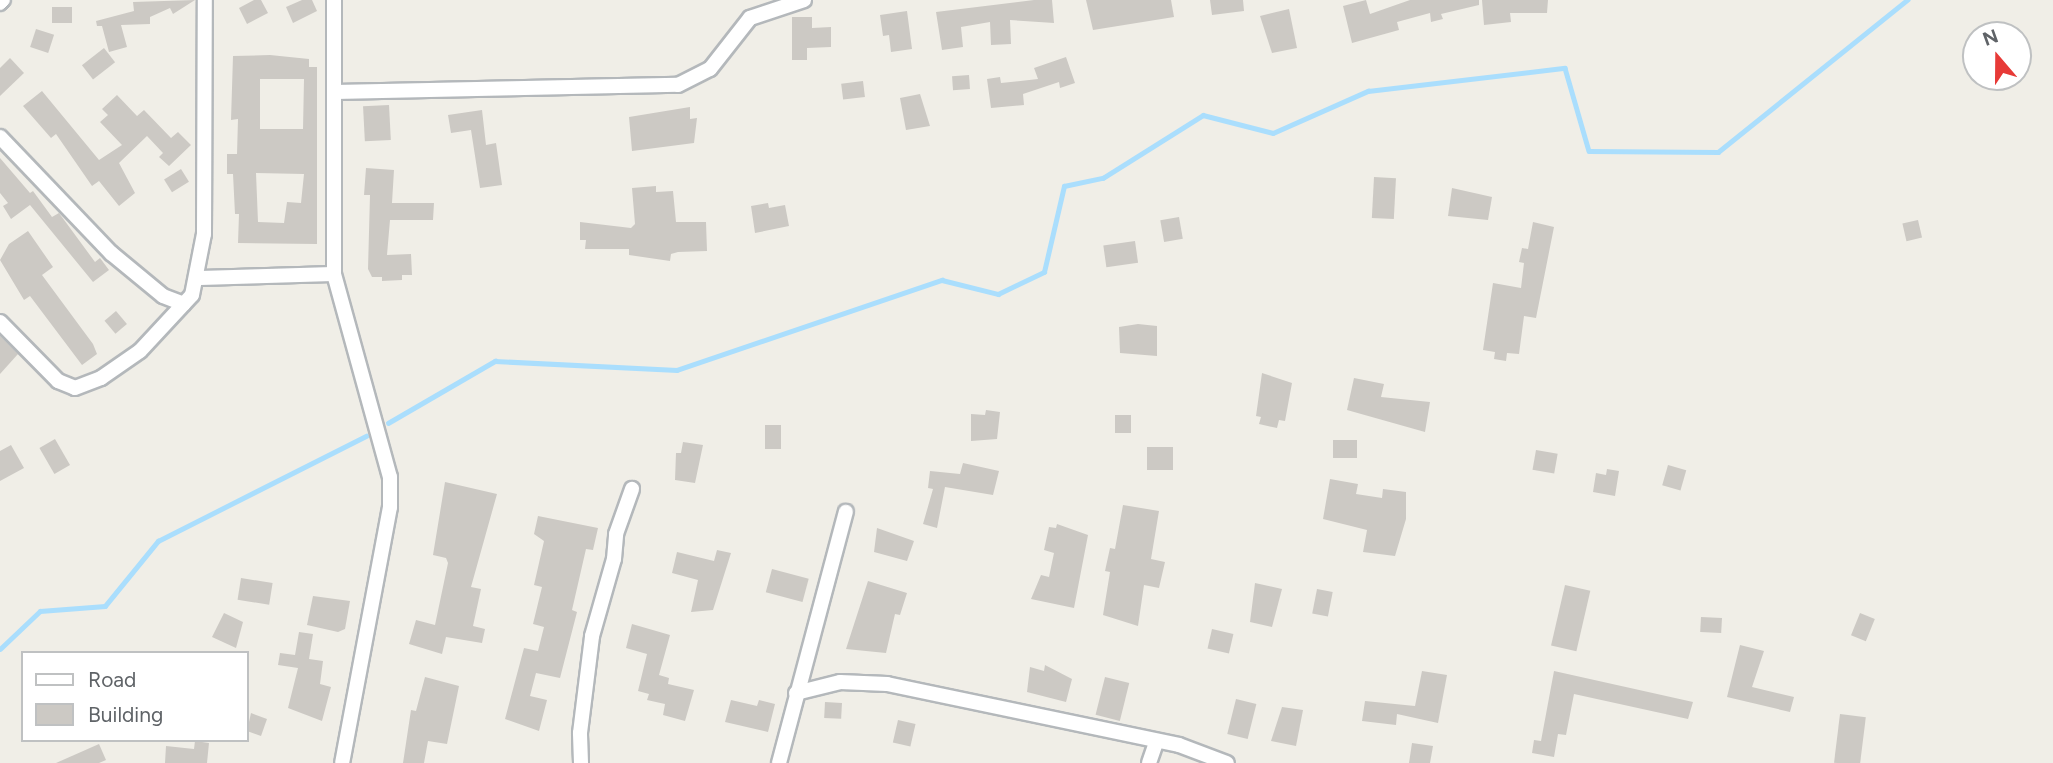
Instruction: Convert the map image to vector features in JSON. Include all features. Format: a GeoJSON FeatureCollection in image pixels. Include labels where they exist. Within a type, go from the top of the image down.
{"type":"FeatureCollection","features":[{"type":"Feature","properties":{"kind":"street"},"geometry":{"type":"LineString","coordinates":[[0,322],[58,381],[75,388],[101,378],[140,351],[184,304],[199,278],[204,234],[205,0]]}},
{"type":"Feature","properties":{"kind":"street"},"geometry":{"type":"LineString","coordinates":[[334,0],[334,274],[390,477],[390,507],[342,763]]}},
{"type":"Feature","properties":{"kind":"street"},"geometry":{"type":"LineString","coordinates":[[335,92],[678,85],[710,69],[750,18],[804,0]]}},
{"type":"Feature","properties":{"kind":"street"},"geometry":{"type":"LineString","coordinates":[[0,137],[111,253],[163,296],[184,304]]}},
{"type":"Feature","properties":{"kind":"street"},"geometry":{"type":"LineString","coordinates":[[199,278],[334,274]]}},
{"type":"Feature","properties":{"kind":"street"},"geometry":{"type":"LineString","coordinates":[[581,763],[580,733],[592,636],[614,559],[616,534],[632,489]]}},
{"type":"Feature","properties":{"kind":"street"},"geometry":{"type":"LineString","coordinates":[[779,763],[846,512]]}},
{"type":"Feature","properties":{"kind":"street"},"geometry":{"type":"LineString","coordinates":[[796,693],[861,680],[1201,751],[1227,763]]}},
{"type":"Feature","properties":{"kind":"street"},"geometry":{"type":"LineString","coordinates":[[1149,763],[1156,743]]}},
{"type":"Feature","properties":{"kind":"building"},"geometry":{"type":"Polygon","coordinates":[[[195,0],[173,14],[170,8],[150,17],[150,24],[121,25],[127,47],[109,52],[102,26],[97,26],[96,21],[134,11],[133,2],[195,0]]]}},
{"type":"Feature","properties":{"kind":"building"},"geometry":{"type":"Polygon","coordinates":[[[254,0],[261,0],[268,13],[247,24],[239,8],[254,0]]]}},
{"type":"Feature","properties":{"kind":"building"},"geometry":{"type":"Polygon","coordinates":[[[302,0],[312,0],[317,11],[293,23],[286,7],[302,0]]]}},
{"type":"Feature","properties":{"kind":"building"},"geometry":{"type":"Polygon","coordinates":[[[1052,0],[1054,23],[1010,20],[1011,44],[991,45],[990,22],[961,27],[963,47],[942,50],[936,12],[1052,0]]]}},
{"type":"Feature","properties":{"kind":"building"},"geometry":{"type":"Polygon","coordinates":[[[1086,0],[1171,0],[1174,17],[1093,30],[1086,0]]]}},
{"type":"Feature","properties":{"kind":"building"},"geometry":{"type":"Polygon","coordinates":[[[1210,0],[1243,0],[1244,11],[1212,15],[1210,0]]]}},
{"type":"Feature","properties":{"kind":"building"},"geometry":{"type":"Polygon","coordinates":[[[1366,0],[1370,14],[1410,0],[1479,0],[1479,5],[1441,14],[1443,19],[1431,22],[1430,13],[1397,22],[1399,30],[1352,43],[1343,6],[1366,0]]]}},
{"type":"Feature","properties":{"kind":"building"},"geometry":{"type":"Polygon","coordinates":[[[1482,0],[1548,0],[1547,13],[1510,13],[1511,22],[1484,25],[1482,0]]]}},
{"type":"Feature","properties":{"kind":"building"},"geometry":{"type":"Polygon","coordinates":[[[52,7],[72,7],[72,23],[52,23],[52,7]]]}},
{"type":"Feature","properties":{"kind":"building"},"geometry":{"type":"Polygon","coordinates":[[[1289,9],[1297,48],[1272,53],[1260,16],[1289,9]]]}},
{"type":"Feature","properties":{"kind":"building"},"geometry":{"type":"Polygon","coordinates":[[[907,11],[912,49],[891,52],[889,35],[883,36],[880,15],[907,11]]]}},
{"type":"Feature","properties":{"kind":"building"},"geometry":{"type":"Polygon","coordinates":[[[792,17],[812,17],[812,28],[831,27],[831,47],[807,48],[807,60],[792,60],[792,17]]]}},
{"type":"Feature","properties":{"kind":"building"},"geometry":{"type":"Polygon","coordinates":[[[36,29],[54,35],[48,53],[30,47],[36,29]]]}},
{"type":"Feature","properties":{"kind":"building"},"geometry":{"type":"Polygon","coordinates":[[[104,48],[115,62],[93,79],[82,65],[104,48]]]}},
{"type":"Feature","properties":{"kind":"building"},"geometry":{"type":"Polygon","coordinates":[[[270,55],[309,59],[309,67],[317,67],[317,244],[238,243],[239,214],[235,214],[233,174],[227,174],[227,154],[237,154],[238,119],[231,120],[233,56],[270,55]],[[260,79],[260,129],[303,129],[304,79],[260,79]],[[256,173],[258,222],[284,223],[287,202],[301,203],[304,174],[256,173]]]}},
{"type":"Feature","properties":{"kind":"building"},"geometry":{"type":"Polygon","coordinates":[[[1066,57],[1075,83],[1060,88],[1059,82],[1023,94],[1024,105],[991,108],[987,79],[1000,77],[1001,83],[1038,79],[1034,68],[1066,57]]]}},
{"type":"Feature","properties":{"kind":"building"},"geometry":{"type":"Polygon","coordinates":[[[10,58],[24,73],[0,96],[0,68],[10,58]]]}},
{"type":"Feature","properties":{"kind":"building"},"geometry":{"type":"Polygon","coordinates":[[[969,75],[970,89],[953,90],[952,76],[969,75]]]}},
{"type":"Feature","properties":{"kind":"building"},"geometry":{"type":"Polygon","coordinates":[[[863,81],[865,97],[843,100],[841,84],[863,81]]]}},
{"type":"Feature","properties":{"kind":"building"},"geometry":{"type":"Polygon","coordinates":[[[42,91],[99,160],[122,145],[100,122],[108,115],[102,109],[117,95],[137,116],[144,110],[171,138],[178,132],[191,145],[169,166],[159,157],[163,153],[147,136],[119,163],[135,193],[119,206],[99,181],[92,186],[56,134],[51,138],[23,106],[42,91]]]}},
{"type":"Feature","properties":{"kind":"building"},"geometry":{"type":"Polygon","coordinates":[[[920,94],[930,126],[906,130],[900,98],[920,94]]]}},
{"type":"Feature","properties":{"kind":"building"},"geometry":{"type":"Polygon","coordinates":[[[389,105],[391,140],[365,141],[363,106],[389,105]]]}},
{"type":"Feature","properties":{"kind":"building"},"geometry":{"type":"Polygon","coordinates":[[[690,107],[690,119],[697,118],[694,143],[632,151],[629,117],[690,107]]]}},
{"type":"Feature","properties":{"kind":"building"},"geometry":{"type":"Polygon","coordinates":[[[482,110],[486,145],[496,143],[502,185],[480,188],[471,130],[451,133],[448,115],[482,110]]]}},
{"type":"Feature","properties":{"kind":"building"},"geometry":{"type":"Polygon","coordinates":[[[0,158],[30,193],[33,191],[52,217],[59,213],[95,262],[100,258],[109,270],[93,282],[30,205],[11,219],[3,206],[8,203],[0,193],[0,158]]]}},
{"type":"Feature","properties":{"kind":"building"},"geometry":{"type":"Polygon","coordinates":[[[366,168],[394,170],[392,203],[434,203],[433,220],[390,220],[387,255],[411,254],[412,275],[402,275],[402,280],[382,281],[382,277],[372,277],[368,269],[370,195],[364,195],[366,168]]]}},
{"type":"Feature","properties":{"kind":"building"},"geometry":{"type":"Polygon","coordinates":[[[181,169],[189,182],[172,192],[164,180],[181,169]]]}},
{"type":"Feature","properties":{"kind":"building"},"geometry":{"type":"Polygon","coordinates":[[[1374,177],[1396,178],[1394,219],[1372,218],[1374,177]]]}},
{"type":"Feature","properties":{"kind":"building"},"geometry":{"type":"Polygon","coordinates":[[[656,186],[656,192],[673,191],[676,222],[706,222],[707,251],[678,252],[671,254],[670,261],[629,255],[629,249],[585,249],[586,240],[580,240],[580,222],[631,228],[635,224],[632,188],[656,186]]]}},
{"type":"Feature","properties":{"kind":"building"},"geometry":{"type":"Polygon","coordinates":[[[1452,188],[1492,197],[1488,220],[1448,216],[1452,188]]]}},
{"type":"Feature","properties":{"kind":"building"},"geometry":{"type":"Polygon","coordinates":[[[768,203],[769,208],[785,205],[789,226],[755,233],[751,206],[768,203]]]}},
{"type":"Feature","properties":{"kind":"building"},"geometry":{"type":"Polygon","coordinates":[[[1179,217],[1183,239],[1164,242],[1160,220],[1179,217]]]}},
{"type":"Feature","properties":{"kind":"building"},"geometry":{"type":"Polygon","coordinates":[[[1918,220],[1922,238],[1906,241],[1902,224],[1918,220]]]}},
{"type":"Feature","properties":{"kind":"building"},"geometry":{"type":"Polygon","coordinates":[[[1533,222],[1554,227],[1536,318],[1524,316],[1519,354],[1507,353],[1506,361],[1494,359],[1495,352],[1483,350],[1493,283],[1521,288],[1524,263],[1519,262],[1522,248],[1528,249],[1533,222]]]}},
{"type":"Feature","properties":{"kind":"building"},"geometry":{"type":"Polygon","coordinates":[[[28,231],[53,267],[42,275],[93,344],[97,354],[82,365],[30,296],[24,300],[0,260],[9,244],[28,231]]]}},
{"type":"Feature","properties":{"kind":"building"},"geometry":{"type":"Polygon","coordinates":[[[1135,241],[1138,263],[1106,267],[1103,245],[1135,241]]]}},
{"type":"Feature","properties":{"kind":"building"},"geometry":{"type":"Polygon","coordinates":[[[116,311],[127,324],[115,334],[105,321],[116,311]]]}},
{"type":"Feature","properties":{"kind":"building"},"geometry":{"type":"Polygon","coordinates":[[[1138,324],[1157,326],[1157,356],[1120,353],[1119,327],[1138,324]]]}},
{"type":"Feature","properties":{"kind":"building"},"geometry":{"type":"Polygon","coordinates":[[[0,336],[18,354],[0,374],[0,336]]]}},
{"type":"Feature","properties":{"kind":"building"},"geometry":{"type":"Polygon","coordinates":[[[1262,373],[1292,383],[1285,421],[1279,420],[1277,428],[1259,424],[1261,417],[1256,416],[1262,373]]]}},
{"type":"Feature","properties":{"kind":"building"},"geometry":{"type":"Polygon","coordinates":[[[1354,378],[1384,384],[1381,397],[1430,402],[1425,432],[1347,410],[1354,378]]]}},
{"type":"Feature","properties":{"kind":"building"},"geometry":{"type":"Polygon","coordinates":[[[986,410],[1000,412],[997,439],[971,441],[971,414],[985,415],[986,410]]]}},
{"type":"Feature","properties":{"kind":"building"},"geometry":{"type":"Polygon","coordinates":[[[1115,415],[1131,415],[1131,433],[1115,433],[1115,415]]]}},
{"type":"Feature","properties":{"kind":"building"},"geometry":{"type":"Polygon","coordinates":[[[765,425],[781,425],[781,449],[765,449],[765,425]]]}},
{"type":"Feature","properties":{"kind":"building"},"geometry":{"type":"Polygon","coordinates":[[[55,439],[70,465],[54,474],[39,448],[55,439]]]}},
{"type":"Feature","properties":{"kind":"building"},"geometry":{"type":"Polygon","coordinates":[[[1333,440],[1357,440],[1357,458],[1333,458],[1333,440]]]}},
{"type":"Feature","properties":{"kind":"building"},"geometry":{"type":"Polygon","coordinates":[[[683,442],[703,445],[695,483],[675,480],[676,453],[681,453],[683,442]]]}},
{"type":"Feature","properties":{"kind":"building"},"geometry":{"type":"Polygon","coordinates":[[[11,445],[24,468],[0,481],[0,451],[11,445]]]}},
{"type":"Feature","properties":{"kind":"building"},"geometry":{"type":"Polygon","coordinates":[[[1147,447],[1173,447],[1173,470],[1147,470],[1147,447]]]}},
{"type":"Feature","properties":{"kind":"building"},"geometry":{"type":"Polygon","coordinates":[[[1536,450],[1558,454],[1554,474],[1533,470],[1536,450]]]}},
{"type":"Feature","properties":{"kind":"building"},"geometry":{"type":"Polygon","coordinates":[[[963,463],[999,471],[993,495],[945,487],[937,528],[923,524],[933,489],[928,488],[930,471],[960,474],[963,463]]]}},
{"type":"Feature","properties":{"kind":"building"},"geometry":{"type":"Polygon","coordinates":[[[1668,465],[1686,470],[1680,490],[1662,485],[1668,465]]]}},
{"type":"Feature","properties":{"kind":"building"},"geometry":{"type":"Polygon","coordinates":[[[1607,469],[1619,471],[1615,496],[1593,492],[1596,473],[1606,475],[1607,469]]]}},
{"type":"Feature","properties":{"kind":"building"},"geometry":{"type":"Polygon","coordinates":[[[1330,479],[1358,484],[1356,494],[1382,498],[1383,489],[1406,492],[1406,519],[1395,556],[1363,552],[1367,530],[1323,519],[1330,479]]]}},
{"type":"Feature","properties":{"kind":"building"},"geometry":{"type":"Polygon","coordinates":[[[445,482],[497,494],[471,587],[481,589],[473,626],[485,629],[482,643],[446,637],[442,654],[409,644],[416,620],[435,625],[448,563],[446,558],[433,555],[445,482]]]}},
{"type":"Feature","properties":{"kind":"building"},"geometry":{"type":"Polygon","coordinates":[[[1123,505],[1159,511],[1151,559],[1165,562],[1159,588],[1144,585],[1138,626],[1103,615],[1110,572],[1105,571],[1110,548],[1115,549],[1123,505]]]}},
{"type":"Feature","properties":{"kind":"building"},"geometry":{"type":"Polygon","coordinates":[[[538,516],[598,528],[593,550],[586,549],[572,610],[577,612],[560,678],[536,673],[530,696],[547,700],[539,731],[505,719],[524,648],[538,651],[544,627],[533,624],[542,587],[534,585],[544,541],[534,534],[538,516]]]}},
{"type":"Feature","properties":{"kind":"building"},"geometry":{"type":"Polygon","coordinates":[[[1057,524],[1088,535],[1074,608],[1031,599],[1041,575],[1049,577],[1054,553],[1044,550],[1049,527],[1056,528],[1057,524]]]}},
{"type":"Feature","properties":{"kind":"building"},"geometry":{"type":"Polygon","coordinates":[[[877,528],[914,541],[907,561],[874,552],[877,528]]]}},
{"type":"Feature","properties":{"kind":"building"},"geometry":{"type":"Polygon","coordinates":[[[717,550],[731,553],[713,610],[691,612],[698,580],[672,573],[677,552],[714,561],[717,550]]]}},
{"type":"Feature","properties":{"kind":"building"},"geometry":{"type":"Polygon","coordinates":[[[772,569],[809,579],[802,602],[766,592],[772,569]]]}},
{"type":"Feature","properties":{"kind":"building"},"geometry":{"type":"Polygon","coordinates":[[[241,578],[273,583],[269,605],[238,600],[241,578]]]}},
{"type":"Feature","properties":{"kind":"building"},"geometry":{"type":"Polygon","coordinates":[[[868,581],[907,593],[900,615],[895,614],[886,653],[846,649],[868,581]]]}},
{"type":"Feature","properties":{"kind":"building"},"geometry":{"type":"Polygon","coordinates":[[[1255,583],[1282,589],[1272,627],[1250,622],[1255,583]]]}},
{"type":"Feature","properties":{"kind":"building"},"geometry":{"type":"Polygon","coordinates":[[[1565,585],[1590,591],[1576,651],[1551,645],[1565,585]]]}},
{"type":"Feature","properties":{"kind":"building"},"geometry":{"type":"Polygon","coordinates":[[[1317,589],[1333,592],[1328,617],[1312,614],[1317,589]]]}},
{"type":"Feature","properties":{"kind":"building"},"geometry":{"type":"Polygon","coordinates":[[[313,596],[350,601],[345,629],[338,632],[307,625],[313,596]]]}},
{"type":"Feature","properties":{"kind":"building"},"geometry":{"type":"Polygon","coordinates":[[[224,613],[243,622],[236,648],[212,637],[224,613]]]}},
{"type":"Feature","properties":{"kind":"building"},"geometry":{"type":"Polygon","coordinates":[[[1860,613],[1875,619],[1866,641],[1851,635],[1860,613]]]}},
{"type":"Feature","properties":{"kind":"building"},"geometry":{"type":"Polygon","coordinates":[[[1701,617],[1722,618],[1721,633],[1700,632],[1701,617]]]}},
{"type":"Feature","properties":{"kind":"building"},"geometry":{"type":"Polygon","coordinates":[[[632,624],[670,635],[659,675],[669,678],[668,684],[694,690],[685,721],[663,715],[665,704],[647,700],[649,694],[638,691],[647,654],[626,648],[632,624]]]}},
{"type":"Feature","properties":{"kind":"building"},"geometry":{"type":"Polygon","coordinates":[[[1212,629],[1233,634],[1229,653],[1208,648],[1212,629]]]}},
{"type":"Feature","properties":{"kind":"building"},"geometry":{"type":"Polygon","coordinates":[[[299,632],[313,634],[309,659],[323,661],[320,684],[331,687],[322,721],[288,708],[298,668],[278,665],[280,653],[295,655],[299,632]]]}},
{"type":"Feature","properties":{"kind":"building"},"geometry":{"type":"Polygon","coordinates":[[[1740,645],[1764,651],[1752,687],[1794,697],[1790,712],[1727,697],[1740,645]]]}},
{"type":"Feature","properties":{"kind":"building"},"geometry":{"type":"Polygon","coordinates":[[[1045,665],[1072,679],[1066,702],[1027,692],[1030,667],[1044,671],[1045,665]]]}},
{"type":"Feature","properties":{"kind":"building"},"geometry":{"type":"Polygon","coordinates":[[[1422,671],[1447,675],[1438,723],[1397,714],[1396,725],[1362,721],[1365,701],[1415,706],[1422,671]]]}},
{"type":"Feature","properties":{"kind":"building"},"geometry":{"type":"Polygon","coordinates":[[[1554,671],[1693,702],[1688,719],[1574,694],[1566,735],[1558,734],[1554,757],[1532,753],[1534,740],[1541,741],[1554,671]]]}},
{"type":"Feature","properties":{"kind":"building"},"geometry":{"type":"Polygon","coordinates":[[[425,677],[459,686],[447,744],[428,741],[424,763],[403,763],[411,710],[416,711],[425,677]]]}},
{"type":"Feature","properties":{"kind":"building"},"geometry":{"type":"Polygon","coordinates":[[[1105,677],[1129,683],[1120,721],[1096,715],[1105,677]]]}},
{"type":"Feature","properties":{"kind":"building"},"geometry":{"type":"Polygon","coordinates":[[[1236,699],[1256,704],[1248,739],[1227,734],[1236,699]]]}},
{"type":"Feature","properties":{"kind":"building"},"geometry":{"type":"Polygon","coordinates":[[[731,700],[757,706],[759,700],[775,704],[768,732],[725,722],[731,700]]]}},
{"type":"Feature","properties":{"kind":"building"},"geometry":{"type":"Polygon","coordinates":[[[825,702],[842,703],[841,719],[824,718],[825,702]]]}},
{"type":"Feature","properties":{"kind":"building"},"geometry":{"type":"Polygon","coordinates":[[[1282,707],[1303,710],[1296,746],[1271,741],[1282,707]]]}},
{"type":"Feature","properties":{"kind":"building"},"geometry":{"type":"Polygon","coordinates":[[[251,713],[267,719],[261,736],[248,731],[251,713]]]}},
{"type":"Feature","properties":{"kind":"building"},"geometry":{"type":"Polygon","coordinates":[[[1840,714],[1866,717],[1860,763],[1834,763],[1840,714]]]}},
{"type":"Feature","properties":{"kind":"building"},"geometry":{"type":"Polygon","coordinates":[[[898,720],[916,724],[910,746],[893,742],[898,720]]]}},
{"type":"Feature","properties":{"kind":"building"},"geometry":{"type":"Polygon","coordinates":[[[195,742],[209,743],[207,763],[165,763],[166,746],[194,749],[195,742]]]}},
{"type":"Feature","properties":{"kind":"building"},"geometry":{"type":"Polygon","coordinates":[[[1412,743],[1433,746],[1430,763],[1409,763],[1412,743]]]}},
{"type":"Feature","properties":{"kind":"building"},"geometry":{"type":"Polygon","coordinates":[[[99,744],[106,760],[99,763],[56,763],[99,744]]]}},
{"type":"Feature","properties":{"kind":"waterway"},"geometry":{"type":"LineString","coordinates":[[388,423],[495,361],[677,370],[942,280],[998,294],[1044,272],[1064,186],[1103,178],[1203,115],[1273,133],[1368,91],[1565,68],[1589,151],[1718,152],[1907,0]]}},
{"type":"Feature","properties":{"kind":"waterway"},"geometry":{"type":"LineString","coordinates":[[0,649],[40,611],[105,606],[158,541],[366,436]]}}]}
